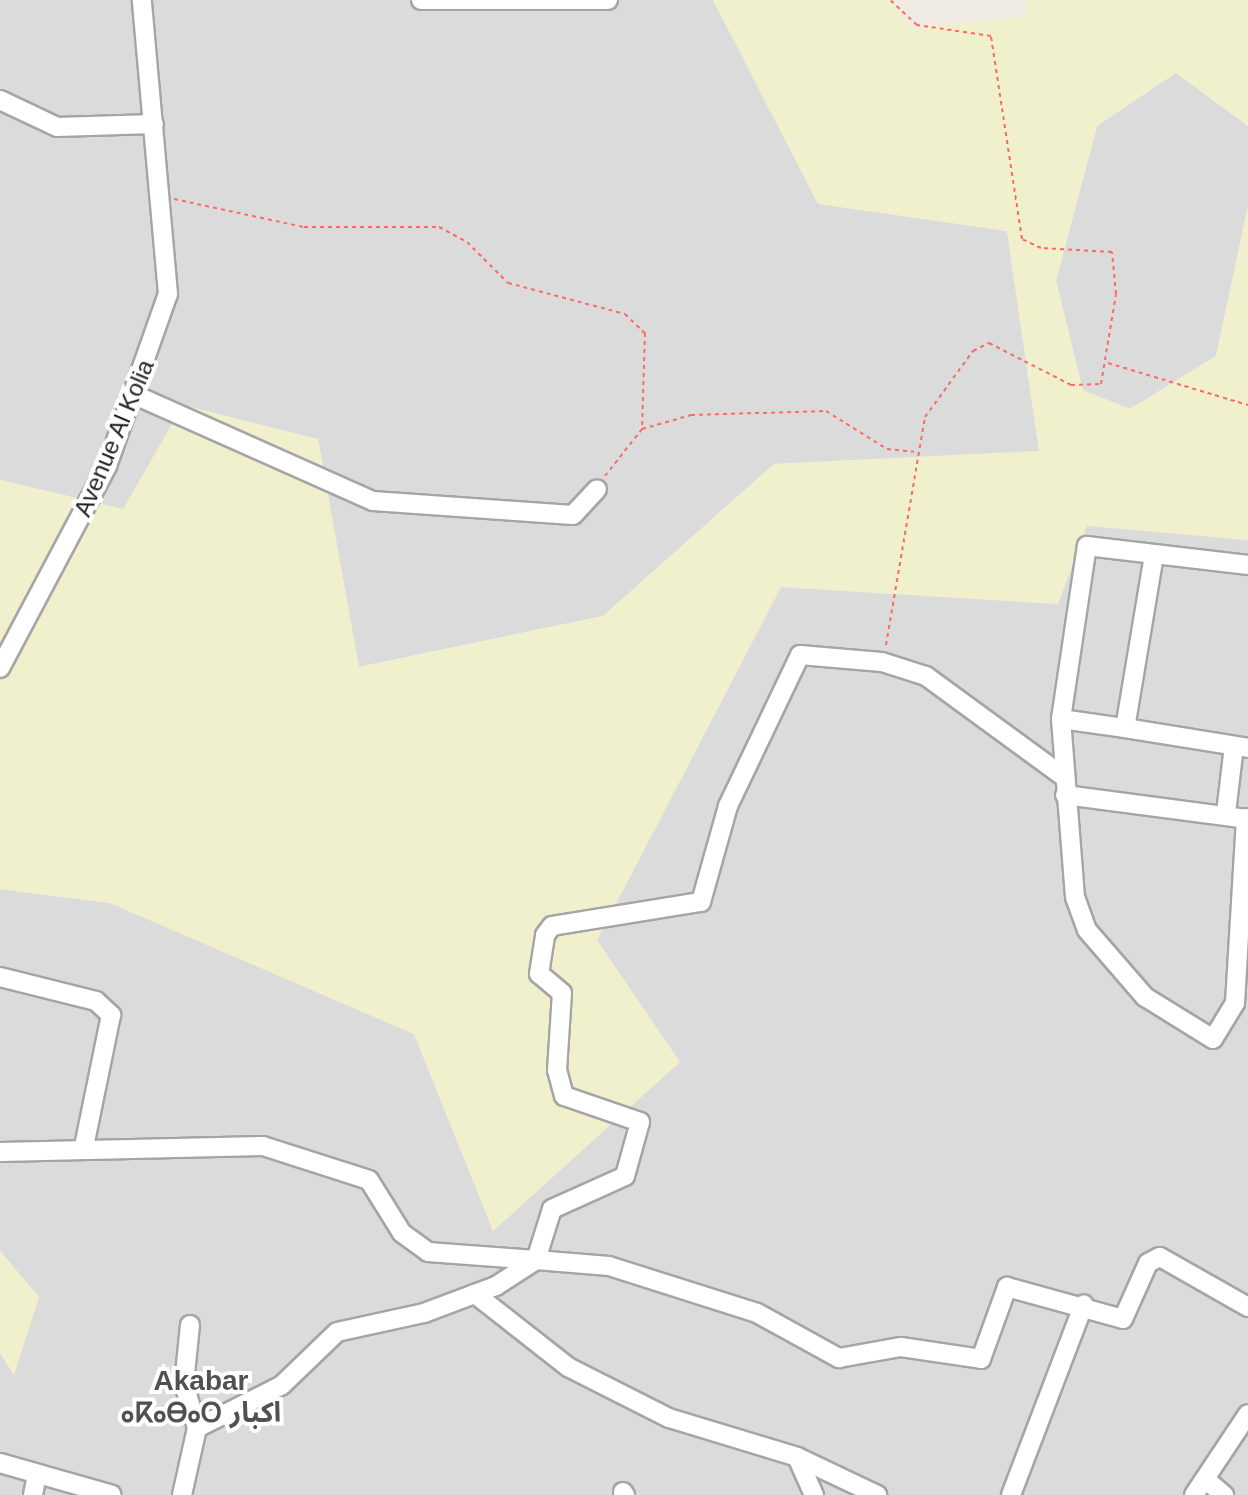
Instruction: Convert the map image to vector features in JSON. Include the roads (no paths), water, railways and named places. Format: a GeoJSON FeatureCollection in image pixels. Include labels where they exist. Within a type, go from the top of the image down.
{"type":"FeatureCollection","features":[{"type":"Feature","properties":{"kind":"street","name":"Avenue Al Kolia"},"geometry":{"type":"LineString","coordinates":[[0,668],[137,396],[168,294],[142,0]]}},
{"type":"Feature","properties":{"kind":"street"},"geometry":{"type":"LineString","coordinates":[[421,0],[608,0]]}},
{"type":"Feature","properties":{"kind":"street"},"geometry":{"type":"LineString","coordinates":[[0,100],[57,127],[154,124]]}},
{"type":"Feature","properties":{"kind":"street"},"geometry":{"type":"LineString","coordinates":[[137,396],[373,501],[577,515],[597,489]]}},
{"type":"Feature","properties":{"kind":"street"},"geometry":{"type":"LineString","coordinates":[[197,1428],[282,1385],[337,1332],[475,1294],[536,1260],[552,1209],[625,1176],[640,1122],[620,1109],[564,1096],[557,1070],[562,993],[539,974],[545,935],[552,926],[656,905],[699,904],[728,806],[795,661],[807,651],[882,662],[926,676],[1065,786],[1247,818],[1242,1004],[1213,1039],[1145,997],[1107,961],[1075,897],[1065,786],[1061,719],[1081,553],[1093,544],[1154,555],[1248,565]]}},
{"type":"Feature","properties":{"kind":"street"},"geometry":{"type":"LineString","coordinates":[[1125,728],[1154,555]]}},
{"type":"Feature","properties":{"kind":"street"},"geometry":{"type":"LineString","coordinates":[[1061,719],[1241,747],[1226,813]]}},
{"type":"Feature","properties":{"kind":"street"},"geometry":{"type":"LineString","coordinates":[[0,977],[96,1001],[111,1015],[84,1146]]}},
{"type":"Feature","properties":{"kind":"street"},"geometry":{"type":"LineString","coordinates":[[0,1152],[84,1146],[263,1146],[369,1180],[402,1233],[428,1252],[609,1266],[757,1313],[839,1358],[901,1347],[981,1359],[1007,1287],[1127,1317],[1148,1263],[1160,1257],[1248,1307]]}},
{"type":"Feature","properties":{"kind":"street"},"geometry":{"type":"LineString","coordinates":[[475,1294],[593,1380],[669,1418],[797,1457],[877,1495]]}},
{"type":"Feature","properties":{"kind":"street"},"geometry":{"type":"LineString","coordinates":[[1011,1495],[1084,1304]]}},
{"type":"Feature","properties":{"kind":"street"},"geometry":{"type":"LineString","coordinates":[[182,1495],[197,1428],[184,1384],[190,1325]]}},
{"type":"Feature","properties":{"kind":"street"},"geometry":{"type":"LineString","coordinates":[[1194,1495],[1248,1414]]}},
{"type":"Feature","properties":{"kind":"street"},"geometry":{"type":"LineString","coordinates":[[797,1457],[814,1495]]}},
{"type":"Feature","properties":{"kind":"street"},"geometry":{"type":"LineString","coordinates":[[0,1463],[112,1495]]}},
{"type":"Feature","properties":{"kind":"street"},"geometry":{"type":"LineString","coordinates":[[33,1495],[37,1474]]}},
{"type":"Feature","properties":{"kind":"street"},"geometry":{"type":"LineString","coordinates":[[1205,1479],[1224,1495]]}},
{"type":"Feature","properties":{"kind":"district","name":"Akabar ⴰⴽⴰⴱⴰⵔ اكبار"},"geometry":{"type":"Point","coordinates":[201,1397]}}]}
